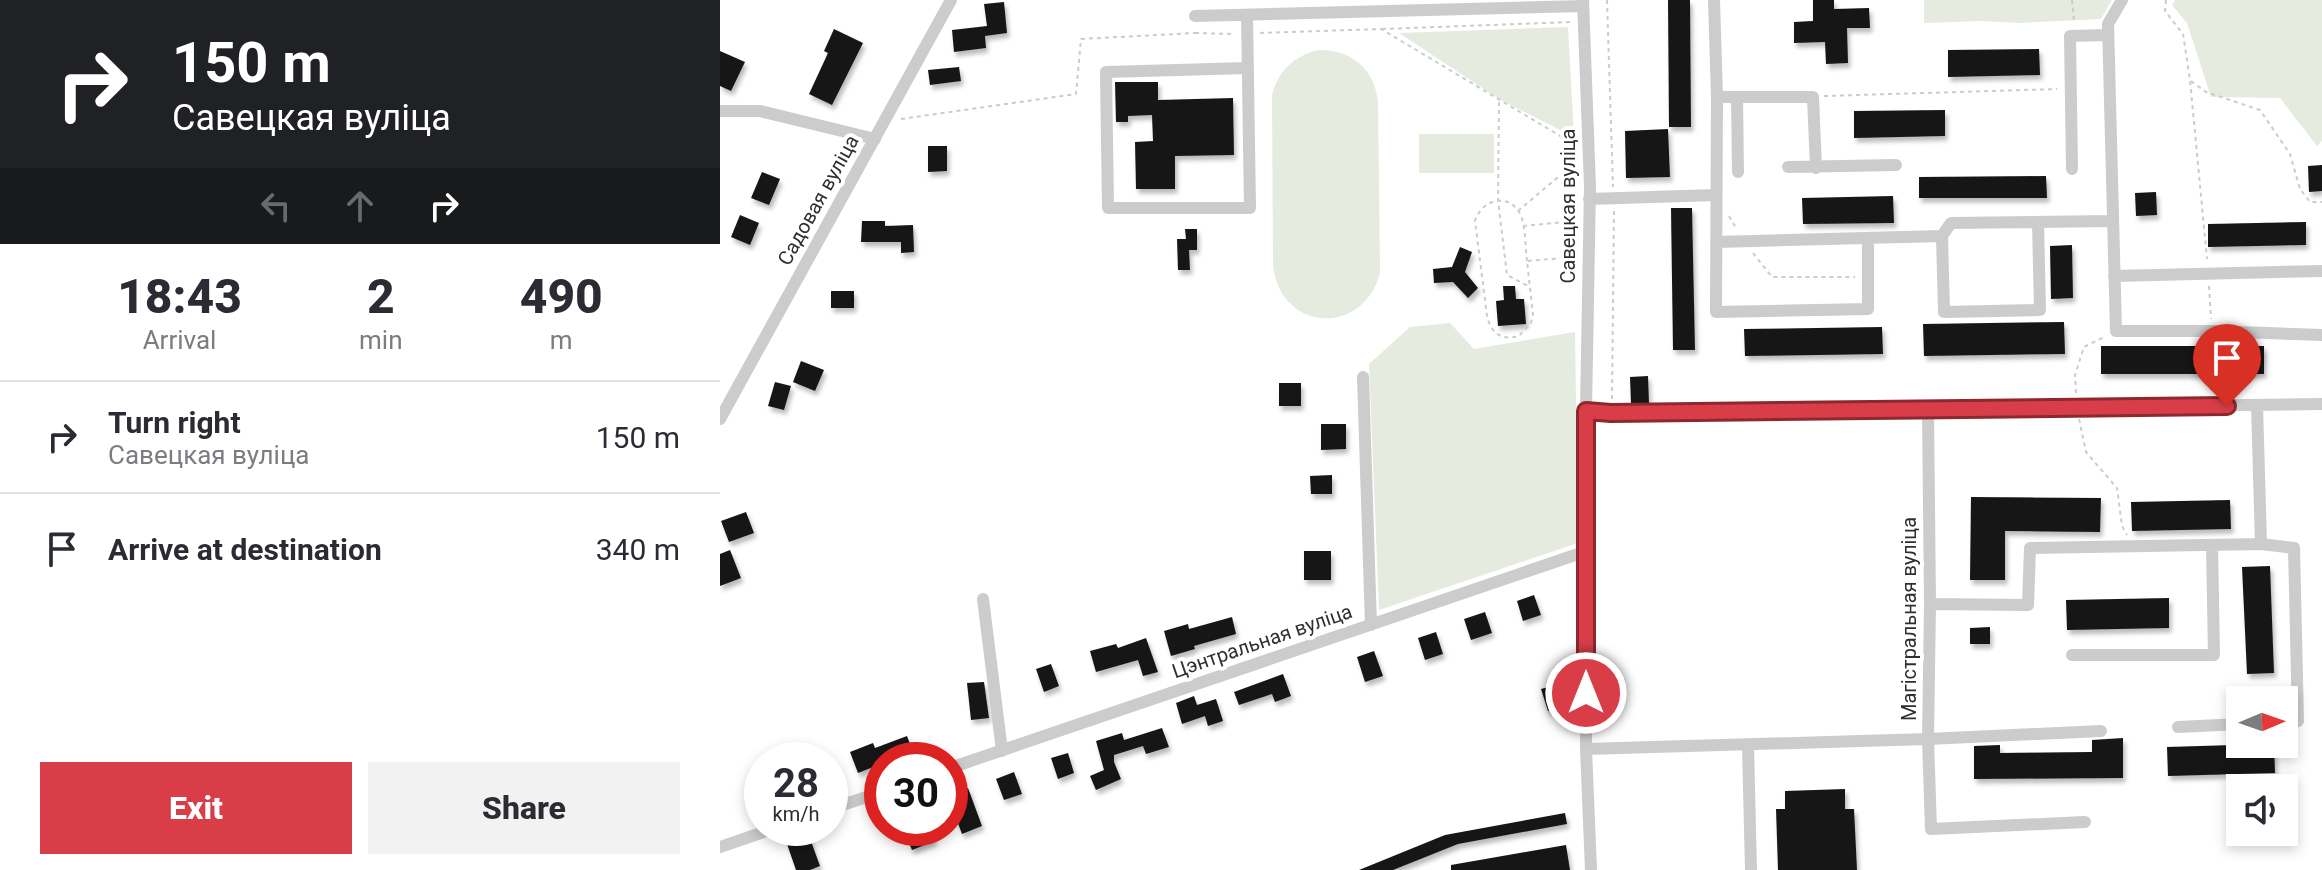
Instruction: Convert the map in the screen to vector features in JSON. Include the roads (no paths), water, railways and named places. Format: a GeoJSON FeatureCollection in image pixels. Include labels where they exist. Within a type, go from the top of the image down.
{"type":"FeatureCollection","features":[{"type":"Feature","properties":{"kind":"street","name":"Садовая вуліца"},"geometry":{"type":"LineString","coordinates":[[720,419],[951,0]]}},
{"type":"Feature","properties":{"kind":"street"},"geometry":{"type":"LineString","coordinates":[[1714,0],[1716,312],[1868,309],[1868,238]]}},
{"type":"Feature","properties":{"kind":"street"},"geometry":{"type":"LineString","coordinates":[[2122,0],[2108,24],[2116,331],[2322,335]]}},
{"type":"Feature","properties":{"kind":"street"},"geometry":{"type":"LineString","coordinates":[[1195,16],[1583,3]]}},
{"type":"Feature","properties":{"kind":"street","name":"Савецкая вуліца"},"geometry":{"type":"LineString","coordinates":[[1583,3],[1589,199],[1586,749],[1591,870]]}},
{"type":"Feature","properties":{"kind":"street"},"geometry":{"type":"LineString","coordinates":[[1247,15],[1247,34],[1248,68],[1250,208],[1108,208],[1106,72],[1248,68]]}},
{"type":"Feature","properties":{"kind":"street"},"geometry":{"type":"LineString","coordinates":[[2072,169],[2070,36],[2108,35]]}},
{"type":"Feature","properties":{"kind":"street"},"geometry":{"type":"LineString","coordinates":[[1717,97],[1813,97],[1816,168]]}},
{"type":"Feature","properties":{"kind":"street"},"geometry":{"type":"LineString","coordinates":[[1737,97],[1738,172]]}},
{"type":"Feature","properties":{"kind":"street"},"geometry":{"type":"LineString","coordinates":[[720,111],[760,111],[875,139]]}},
{"type":"Feature","properties":{"kind":"street"},"geometry":{"type":"LineString","coordinates":[[1788,167],[1896,165]]}},
{"type":"Feature","properties":{"kind":"street"},"geometry":{"type":"LineString","coordinates":[[1589,199],[1716,195]]}},
{"type":"Feature","properties":{"kind":"street"},"geometry":{"type":"LineString","coordinates":[[2038,222],[2040,310],[1944,312],[1942,236],[1951,223],[2113,221]]}},
{"type":"Feature","properties":{"kind":"street"},"geometry":{"type":"LineString","coordinates":[[1716,242],[1942,236]]}},
{"type":"Feature","properties":{"kind":"street"},"geometry":{"type":"LineString","coordinates":[[2114,276],[2322,271]]}},
{"type":"Feature","properties":{"kind":"street"},"geometry":{"type":"LineString","coordinates":[[1363,377],[1371,625]]}},
{"type":"Feature","properties":{"kind":"street"},"geometry":{"type":"LineString","coordinates":[[1586,411],[2322,404]]}},
{"type":"Feature","properties":{"kind":"street"},"geometry":{"type":"LineString","coordinates":[[2257,405],[2261,544]]}},
{"type":"Feature","properties":{"kind":"street","name":"Магістральная вуліца"},"geometry":{"type":"LineString","coordinates":[[1928,409],[1931,829],[2085,822]]}},
{"type":"Feature","properties":{"kind":"street"},"geometry":{"type":"LineString","coordinates":[[1930,604],[2028,605],[2030,548],[2261,544],[2294,548],[2297,686]]}},
{"type":"Feature","properties":{"kind":"street"},"geometry":{"type":"LineString","coordinates":[[2072,655],[2214,655],[2212,545]]}},
{"type":"Feature","properties":{"kind":"street","name":"Цэнтральная вуліца"},"geometry":{"type":"LineString","coordinates":[[968,762],[1587,551]]}},
{"type":"Feature","properties":{"kind":"street"},"geometry":{"type":"LineString","coordinates":[[983,599],[1002,751]]}},
{"type":"Feature","properties":{"kind":"street"},"geometry":{"type":"LineString","coordinates":[[2178,727],[2226,725]]}},
{"type":"Feature","properties":{"kind":"street"},"geometry":{"type":"LineString","coordinates":[[1586,749],[2101,731]]}},
{"type":"Feature","properties":{"kind":"street"},"geometry":{"type":"LineString","coordinates":[[1748,745],[1751,870]]}},
{"type":"Feature","properties":{"kind":"street"},"geometry":{"type":"LineString","coordinates":[[720,847],[744,839]]}}]}
